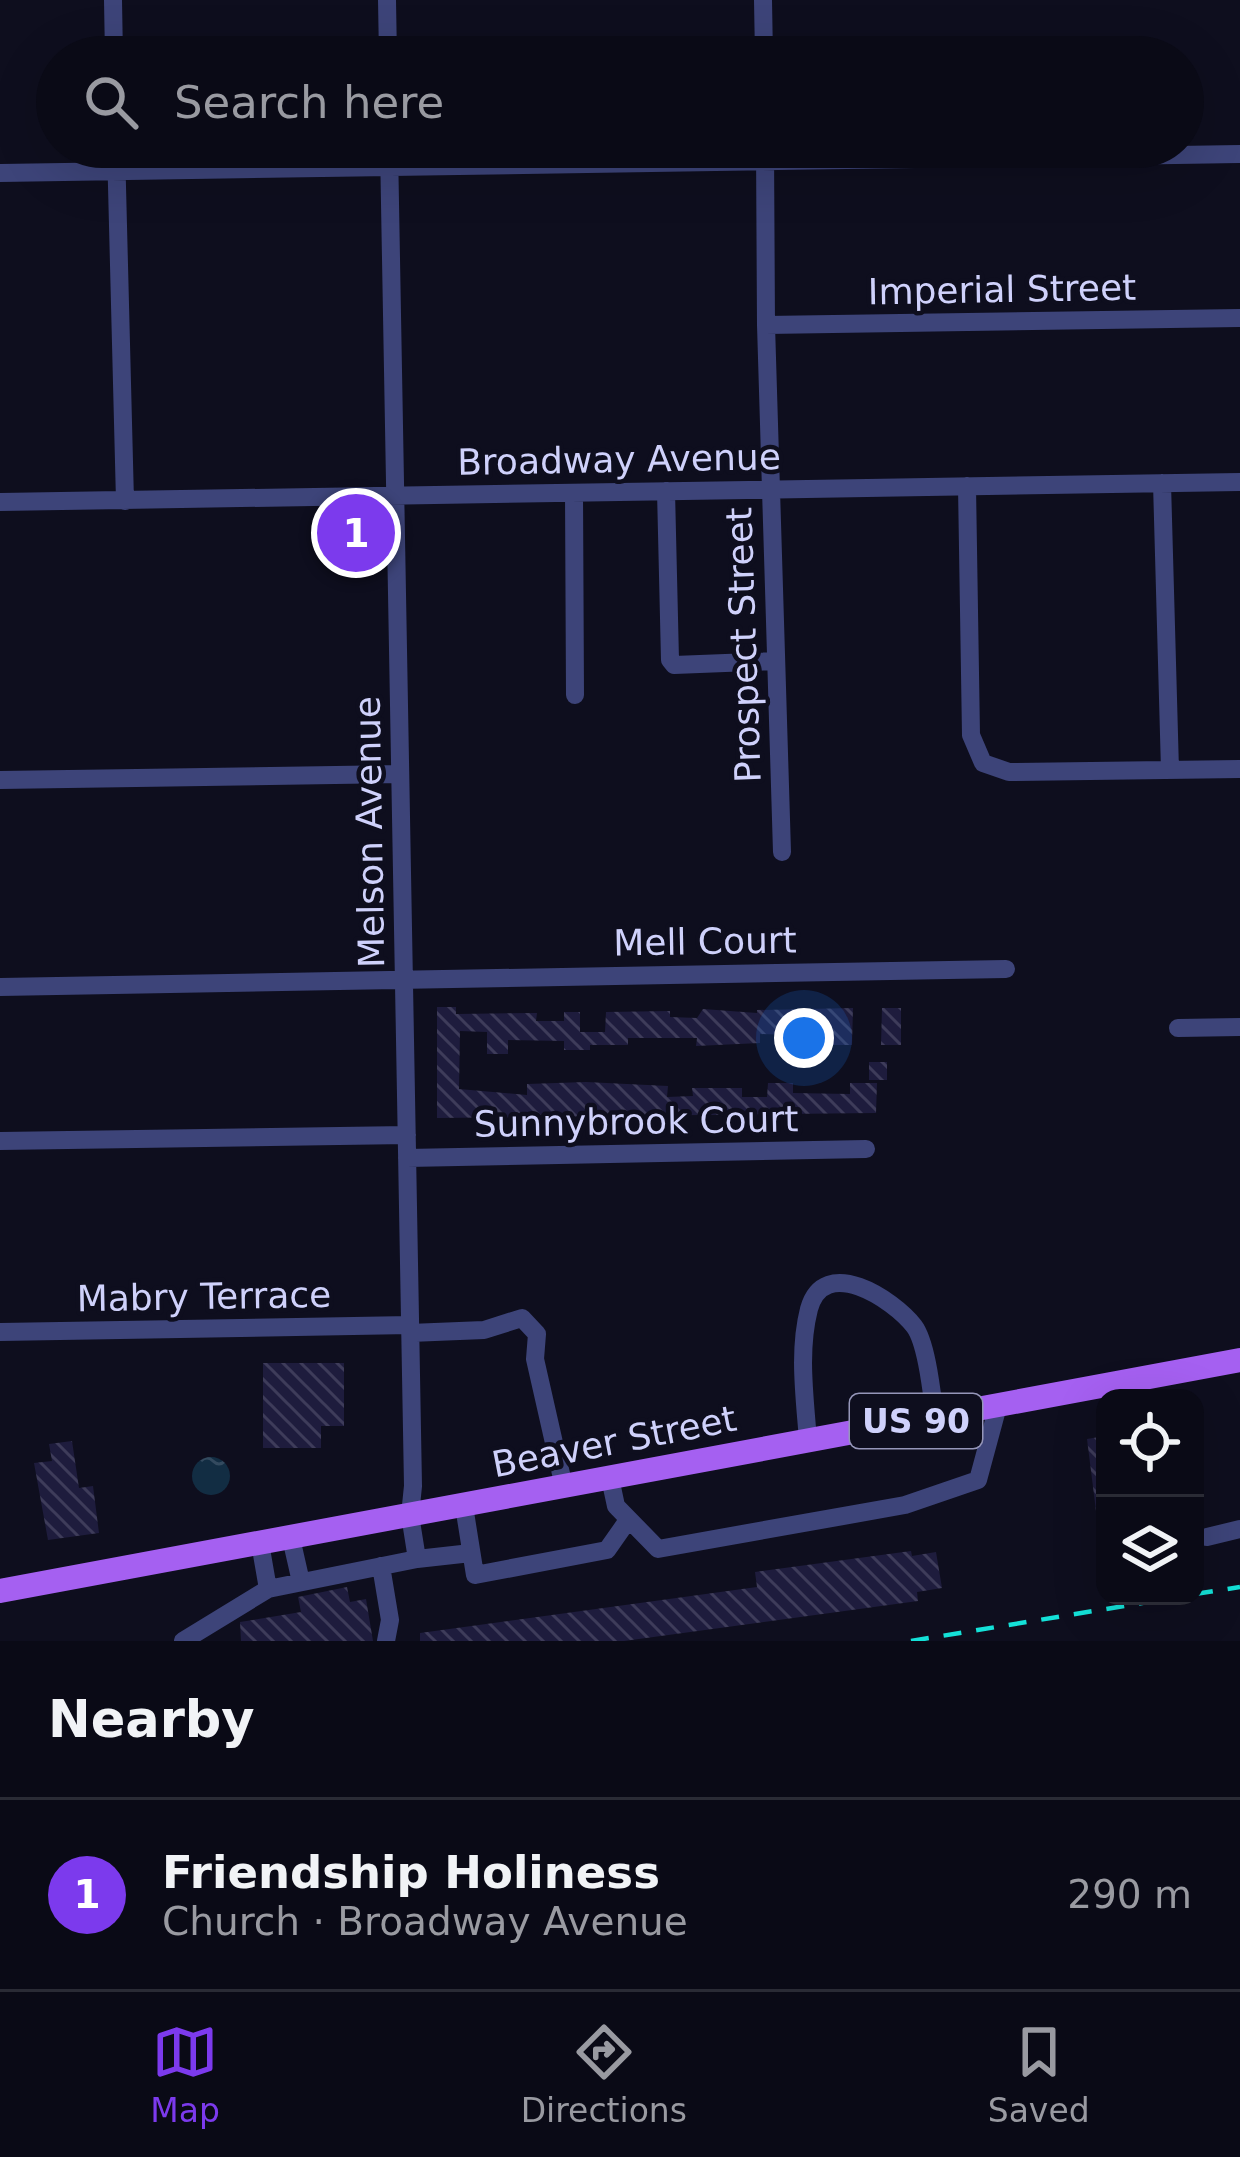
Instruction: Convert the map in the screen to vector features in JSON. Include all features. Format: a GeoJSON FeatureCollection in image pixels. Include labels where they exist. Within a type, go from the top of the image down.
{"type":"FeatureCollection","features":[{"type":"Feature","properties":{"kind":"main road","name":"Beaver Street"},"geometry":{"type":"LineString","coordinates":[[0,1591],[1240,1360]]}},
{"type":"Feature","properties":{"kind":"street"},"geometry":{"type":"LineString","coordinates":[[113,0],[114,36]]}},
{"type":"Feature","properties":{"kind":"street"},"geometry":{"type":"LineString","coordinates":[[387,0],[388,36]]}},
{"type":"Feature","properties":{"kind":"street"},"geometry":{"type":"LineString","coordinates":[[763,0],[764,36]]}},
{"type":"Feature","properties":{"kind":"street"},"geometry":{"type":"LineString","coordinates":[[1204,154],[1240,154]]}},
{"type":"Feature","properties":{"kind":"street"},"geometry":{"type":"LineString","coordinates":[[116,168],[125,501]]}},
{"type":"Feature","properties":{"kind":"street"},"geometry":{"type":"LineString","coordinates":[[0,173],[184,168]]}},
{"type":"Feature","properties":{"kind":"street","name":"Melson Avenue"},"geometry":{"type":"LineString","coordinates":[[389,168],[410,1515],[418,1558]]}},
{"type":"Feature","properties":{"kind":"street","name":"Prospect Street"},"geometry":{"type":"LineString","coordinates":[[766,168],[766,325],[782,852]]}},
{"type":"Feature","properties":{"kind":"street","name":"Imperial Street"},"geometry":{"type":"LineString","coordinates":[[766,325],[1240,318]]}},
{"type":"Feature","properties":{"kind":"street","name":"Broadway Avenue"},"geometry":{"type":"LineString","coordinates":[[0,502],[1240,482]]}},
{"type":"Feature","properties":{"kind":"street"},"geometry":{"type":"LineString","coordinates":[[1162,483],[1170,770]]}},
{"type":"Feature","properties":{"kind":"street"},"geometry":{"type":"LineString","coordinates":[[967,487],[971,735],[982,763],[1009,772],[1240,769]]}},
{"type":"Feature","properties":{"kind":"street"},"geometry":{"type":"LineString","coordinates":[[666,491],[670,660],[674,665],[776,661]]}},
{"type":"Feature","properties":{"kind":"street"},"geometry":{"type":"LineString","coordinates":[[574,493],[575,695]]}},
{"type":"Feature","properties":{"kind":"street"},"geometry":{"type":"LineString","coordinates":[[0,780],[400,774]]}},
{"type":"Feature","properties":{"kind":"street","name":"Mell Court"},"geometry":{"type":"LineString","coordinates":[[0,988],[1006,969]]}},
{"type":"Feature","properties":{"kind":"street"},"geometry":{"type":"LineString","coordinates":[[1178,1028],[1240,1028]]}},
{"type":"Feature","properties":{"kind":"street"},"geometry":{"type":"LineString","coordinates":[[0,1142],[407,1135]]}},
{"type":"Feature","properties":{"kind":"street","name":"Sunnybrook Court"},"geometry":{"type":"LineString","coordinates":[[407,1158],[866,1149]]}},
{"type":"Feature","properties":{"kind":"street"},"geometry":{"type":"LineString","coordinates":[[808,1441],[803,1362],[809,1307],[833,1283],[856,1283],[876,1293],[916,1327],[935,1417]]}},
{"type":"Feature","properties":{"kind":"street","name":"Mabry Terrace"},"geometry":{"type":"LineString","coordinates":[[0,1333],[484,1330],[522,1318],[537,1334],[535,1359],[564,1487]]}},
{"type":"Feature","properties":{"kind":"street"},"geometry":{"type":"LineString","coordinates":[[610,1478],[616,1506],[658,1549],[904,1505],[978,1480],[998,1406]]}},
{"type":"Feature","properties":{"kind":"street"},"geometry":{"type":"LineString","coordinates":[[464,1506],[475,1575],[607,1550],[628,1520]]}},
{"type":"Feature","properties":{"kind":"street"},"geometry":{"type":"LineString","coordinates":[[1207,1537],[1240,1529]]}},
{"type":"Feature","properties":{"kind":"street"},"geometry":{"type":"LineString","coordinates":[[291,1538],[301,1582]]}},
{"type":"Feature","properties":{"kind":"street"},"geometry":{"type":"LineString","coordinates":[[260,1543],[268,1589]]}},
{"type":"Feature","properties":{"kind":"street"},"geometry":{"type":"LineString","coordinates":[[183,1641],[268,1589],[418,1558],[471,1552]]}},
{"type":"Feature","properties":{"kind":"street"},"geometry":{"type":"LineString","coordinates":[[381,1566],[389,1620],[386,1641]]}},
{"type":"Feature","properties":{"kind":"water"},"geometry":{"type":"Polygon","coordinates":[[[211,1457],[224,1463],[230,1476],[224,1489],[211,1495],[198,1489],[192,1476],[198,1463],[211,1457]]]}},
{"type":"Feature","properties":{"kind":"building"},"geometry":{"type":"Polygon","coordinates":[[[437,1007],[456,1007],[456,1014],[537,1013],[536,1021],[564,1021],[564,1012],[580,1012],[580,1032],[605,1032],[606,1012],[670,1011],[670,1017],[697,1018],[703,1009],[757,1013],[853,1008],[852,1045],[760,1034],[760,1043],[696,1046],[697,1038],[628,1038],[628,1045],[590,1045],[590,1050],[564,1050],[564,1041],[508,1040],[508,1054],[487,1054],[487,1032],[460,1031],[459,1089],[527,1095],[527,1084],[586,1082],[668,1086],[667,1097],[693,1096],[692,1088],[742,1088],[742,1097],[767,1097],[768,1083],[793,1083],[793,1093],[850,1094],[850,1083],[877,1083],[876,1113],[437,1118],[437,1007]]]}},
{"type":"Feature","properties":{"kind":"building"},"geometry":{"type":"Polygon","coordinates":[[[882,1008],[901,1008],[901,1045],[881,1045],[882,1008]]]}},
{"type":"Feature","properties":{"kind":"building"},"geometry":{"type":"Polygon","coordinates":[[[869,1062],[887,1062],[887,1080],[869,1080],[869,1062]]]}},
{"type":"Feature","properties":{"kind":"building"},"geometry":{"type":"Polygon","coordinates":[[[263,1363],[344,1363],[344,1426],[321,1426],[321,1448],[263,1448],[263,1363]]]}},
{"type":"Feature","properties":{"kind":"building"},"geometry":{"type":"Polygon","coordinates":[[[1096,1438],[1096,1511],[1087,1439],[1096,1438]]]}},
{"type":"Feature","properties":{"kind":"building"},"geometry":{"type":"Polygon","coordinates":[[[72,1441],[79,1488],[93,1486],[99,1533],[48,1540],[34,1463],[52,1461],[49,1444],[72,1441]]]}},
{"type":"Feature","properties":{"kind":"building"},"geometry":{"type":"Polygon","coordinates":[[[911,1551],[912,1556],[936,1552],[942,1588],[917,1592],[918,1601],[624,1641],[420,1641],[420,1633],[757,1587],[755,1572],[911,1551]]]}},
{"type":"Feature","properties":{"kind":"building"},"geometry":{"type":"Polygon","coordinates":[[[347,1587],[350,1602],[366,1599],[373,1641],[241,1641],[240,1622],[301,1612],[298,1597],[347,1587]]]}},
{"type":"Feature","properties":{"kind":"railway"},"geometry":{"type":"LineString","coordinates":[[1204,1593],[1240,1587]]}},
{"type":"Feature","properties":{"kind":"railway"},"geometry":{"type":"LineString","coordinates":[[911,1641],[1130,1605]]}},
{"type":"Feature","properties":{"kind":"place","name":"Friendship Holiness"},"geometry":{"type":"Point","coordinates":[356,533]}}]}
